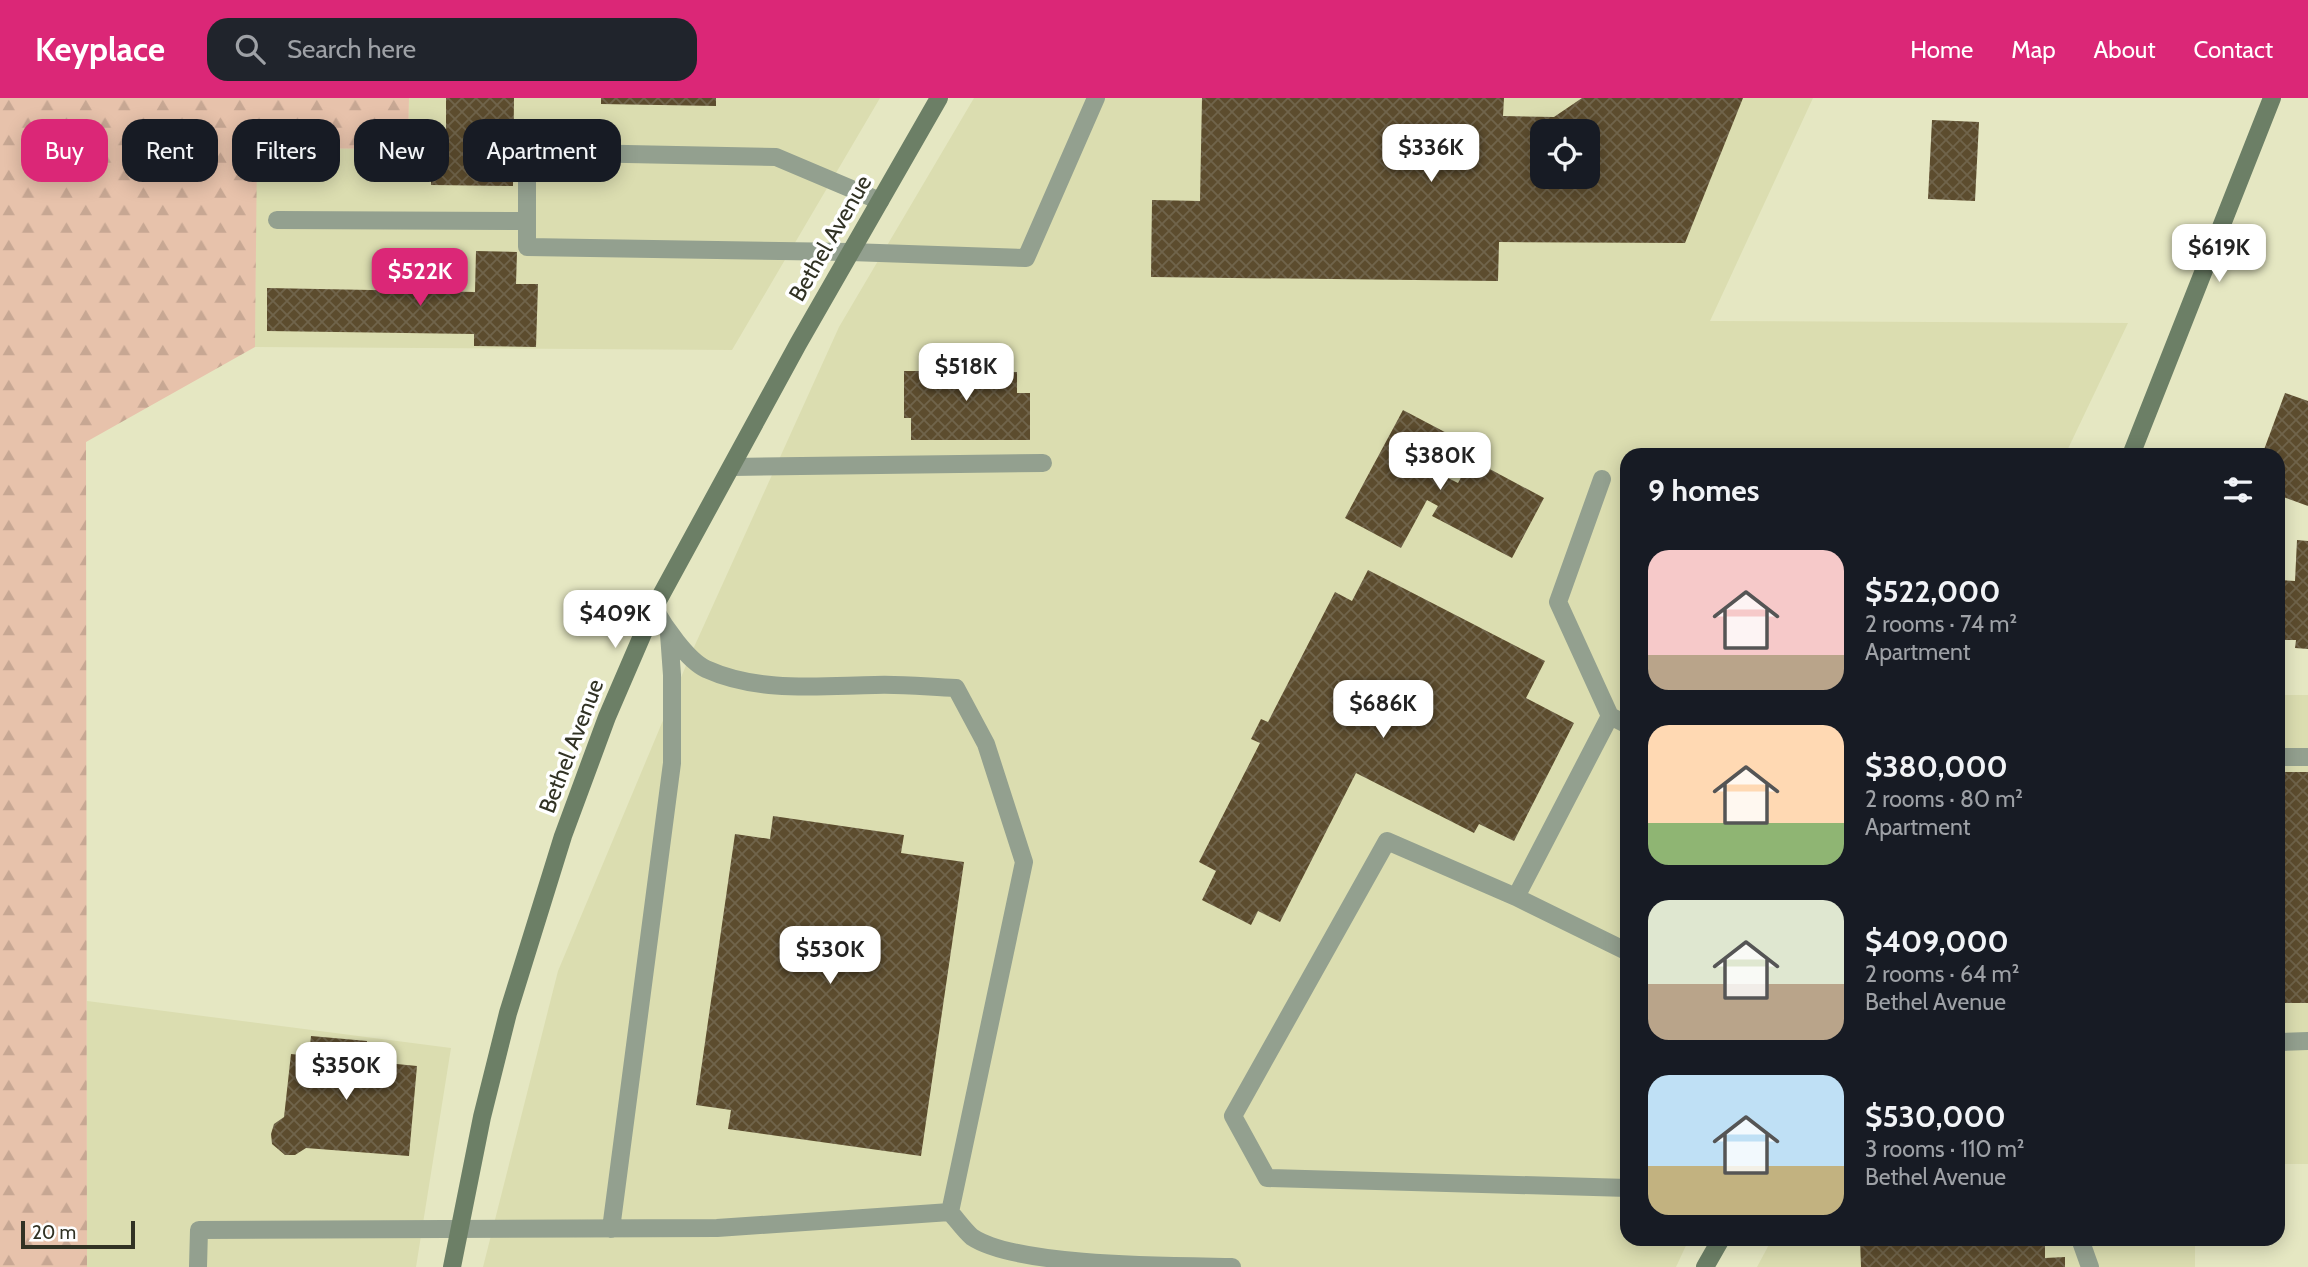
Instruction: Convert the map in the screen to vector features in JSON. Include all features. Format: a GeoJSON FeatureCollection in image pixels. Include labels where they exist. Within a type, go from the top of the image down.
{"type":"FeatureCollection","features":[{"type":"Feature","properties":{"kind":"main road","name":"Bethel Avenue"},"geometry":{"type":"LineString","coordinates":[[452,1267],[481,1117],[537,916],[586,772],[654,608],[850,252],[939,98]]}},
{"type":"Feature","properties":{"kind":"main road"},"geometry":{"type":"LineString","coordinates":[[2134,448],[2272,98]]}},
{"type":"Feature","properties":{"kind":"main road"},"geometry":{"type":"LineString","coordinates":[[1705,1267],[1717,1246]]}},
{"type":"Feature","properties":{"kind":"lane"},"geometry":{"type":"LineString","coordinates":[[880,201],[776,157],[527,152],[527,247],[850,252],[1026,258],[1096,98]]}},
{"type":"Feature","properties":{"kind":"lane"},"geometry":{"type":"LineString","coordinates":[[277,219],[527,221]]}},
{"type":"Feature","properties":{"kind":"lane"},"geometry":{"type":"LineString","coordinates":[[732,467],[1043,463]]}},
{"type":"Feature","properties":{"kind":"lane"},"geometry":{"type":"LineString","coordinates":[[1602,479],[1558,602],[1610,716],[1620,721]]}},
{"type":"Feature","properties":{"kind":"lane"},"geometry":{"type":"LineString","coordinates":[[654,608],[668,634],[704,668],[759,685],[956,688],[986,744],[1024,862],[950,1212]]}},
{"type":"Feature","properties":{"kind":"lane"},"geometry":{"type":"LineString","coordinates":[[611,1229],[672,763],[672,675],[668,634]]}},
{"type":"Feature","properties":{"kind":"lane"},"geometry":{"type":"LineString","coordinates":[[1516,897],[1610,716]]}},
{"type":"Feature","properties":{"kind":"lane"},"geometry":{"type":"LineString","coordinates":[[2285,757],[2308,757]]}},
{"type":"Feature","properties":{"kind":"lane"},"geometry":{"type":"LineString","coordinates":[[1620,948],[1516,897],[1387,841],[1233,1116],[1267,1178],[1620,1188]]}},
{"type":"Feature","properties":{"kind":"lane"},"geometry":{"type":"LineString","coordinates":[[2285,1042],[2308,1041]]}},
{"type":"Feature","properties":{"kind":"lane"},"geometry":{"type":"LineString","coordinates":[[198,1267],[199,1230],[717,1228],[950,1212]]}},
{"type":"Feature","properties":{"kind":"lane"},"geometry":{"type":"LineString","coordinates":[[950,1212],[972,1238],[1007,1253],[1064,1264],[1232,1267]]}},
{"type":"Feature","properties":{"kind":"lane"},"geometry":{"type":"LineString","coordinates":[[2082,1246],[2090,1267]]}},
{"type":"Feature","properties":{"kind":"shaded area"},"geometry":{"type":"Polygon","coordinates":[[[409,98],[880,98],[732,350],[255,347],[256,182],[340,182],[340,149],[354,149],[354,182],[449,182],[449,119],[409,119],[409,98]]]}},
{"type":"Feature","properties":{"kind":"shaded area"},"geometry":{"type":"Polygon","coordinates":[[[974,98],[1813,98],[1710,321],[2128,323],[2068,448],[1620,448],[1620,1246],[1686,1246],[1676,1267],[483,1267],[558,971],[690,656],[839,327],[974,98]]]}},
{"type":"Feature","properties":{"kind":"shaded area"},"geometry":{"type":"Polygon","coordinates":[[[2285,695],[2308,695],[2308,1164],[2285,1164],[2285,695]]]}},
{"type":"Feature","properties":{"kind":"shaded area"},"geometry":{"type":"Polygon","coordinates":[[[87,1001],[451,1048],[416,1267],[87,1267],[87,1001]]]}},
{"type":"Feature","properties":{"kind":"shaded area"},"geometry":{"type":"Polygon","coordinates":[[[1768,1246],[2195,1246],[2195,1267],[1757,1267],[1768,1246]]]}},
{"type":"Feature","properties":{"kind":"green space"},"geometry":{"type":"Polygon","coordinates":[[[0,98],[409,98],[409,119],[354,119],[354,149],[340,149],[340,119],[232,119],[232,182],[257,182],[255,347],[86,442],[87,1267],[0,1267],[0,98]]]}},
{"type":"Feature","properties":{"kind":"building"},"geometry":{"type":"Polygon","coordinates":[[[446,98],[514,98],[514,119],[463,119],[463,182],[513,182],[513,186],[431,185],[431,182],[449,182],[449,119],[446,119],[446,98]]]}},
{"type":"Feature","properties":{"kind":"building"},"geometry":{"type":"Polygon","coordinates":[[[601,98],[716,98],[716,106],[601,104],[601,98]]]}},
{"type":"Feature","properties":{"kind":"building"},"geometry":{"type":"Polygon","coordinates":[[[1202,98],[1504,98],[1503,116],[1554,117],[1582,98],[1743,98],[1685,243],[1499,242],[1498,281],[1151,277],[1152,200],[1200,201],[1202,98]]]}},
{"type":"Feature","properties":{"kind":"building"},"geometry":{"type":"Polygon","coordinates":[[[1932,120],[1979,122],[1975,201],[1928,199],[1932,120]]]}},
{"type":"Feature","properties":{"kind":"building"},"geometry":{"type":"Polygon","coordinates":[[[476,251],[517,252],[516,284],[538,284],[536,347],[474,346],[474,334],[267,331],[267,288],[475,292],[476,251]]]}},
{"type":"Feature","properties":{"kind":"building"},"geometry":{"type":"Polygon","coordinates":[[[942,354],[981,354],[981,372],[1017,372],[1017,393],[1030,393],[1030,440],[911,440],[911,418],[904,418],[904,371],[942,371],[942,354]]]}},
{"type":"Feature","properties":{"kind":"building"},"geometry":{"type":"Polygon","coordinates":[[[2285,393],[2308,401],[2308,506],[2285,498],[2285,448],[2265,448],[2285,393]]]}},
{"type":"Feature","properties":{"kind":"building"},"geometry":{"type":"Polygon","coordinates":[[[1403,410],[1458,439],[1440,474],[1458,483],[1471,459],[1544,498],[1512,558],[1432,516],[1438,506],[1427,500],[1401,548],[1345,518],[1403,410]]]}},
{"type":"Feature","properties":{"kind":"building"},"geometry":{"type":"Polygon","coordinates":[[[2297,540],[2308,541],[2308,649],[2295,648],[2296,640],[2285,640],[2285,580],[2295,581],[2297,540]]]}},
{"type":"Feature","properties":{"kind":"building"},"geometry":{"type":"Polygon","coordinates":[[[1368,570],[1545,661],[1526,698],[1574,723],[1514,841],[1479,824],[1474,833],[1356,773],[1280,922],[1258,911],[1251,925],[1202,900],[1216,871],[1199,862],[1260,743],[1251,739],[1261,719],[1268,722],[1335,592],[1352,601],[1368,570]]]}},
{"type":"Feature","properties":{"kind":"building"},"geometry":{"type":"Polygon","coordinates":[[[2285,772],[2308,772],[2308,1003],[2285,1003],[2285,772]]]}},
{"type":"Feature","properties":{"kind":"building"},"geometry":{"type":"Polygon","coordinates":[[[773,816],[904,835],[901,853],[964,862],[921,1156],[728,1129],[731,1110],[696,1105],[735,834],[770,839],[773,816]]]}},
{"type":"Feature","properties":{"kind":"building"},"geometry":{"type":"Polygon","coordinates":[[[311,1036],[367,1041],[366,1061],[417,1066],[409,1156],[306,1148],[295,1155],[285,1155],[272,1144],[274,1124],[284,1117],[291,1054],[309,1056],[311,1036]]]}},
{"type":"Feature","properties":{"kind":"building"},"geometry":{"type":"Polygon","coordinates":[[[1860,1246],[2045,1246],[2045,1258],[2065,1257],[2065,1267],[1861,1267],[1860,1246]]]}}]}
